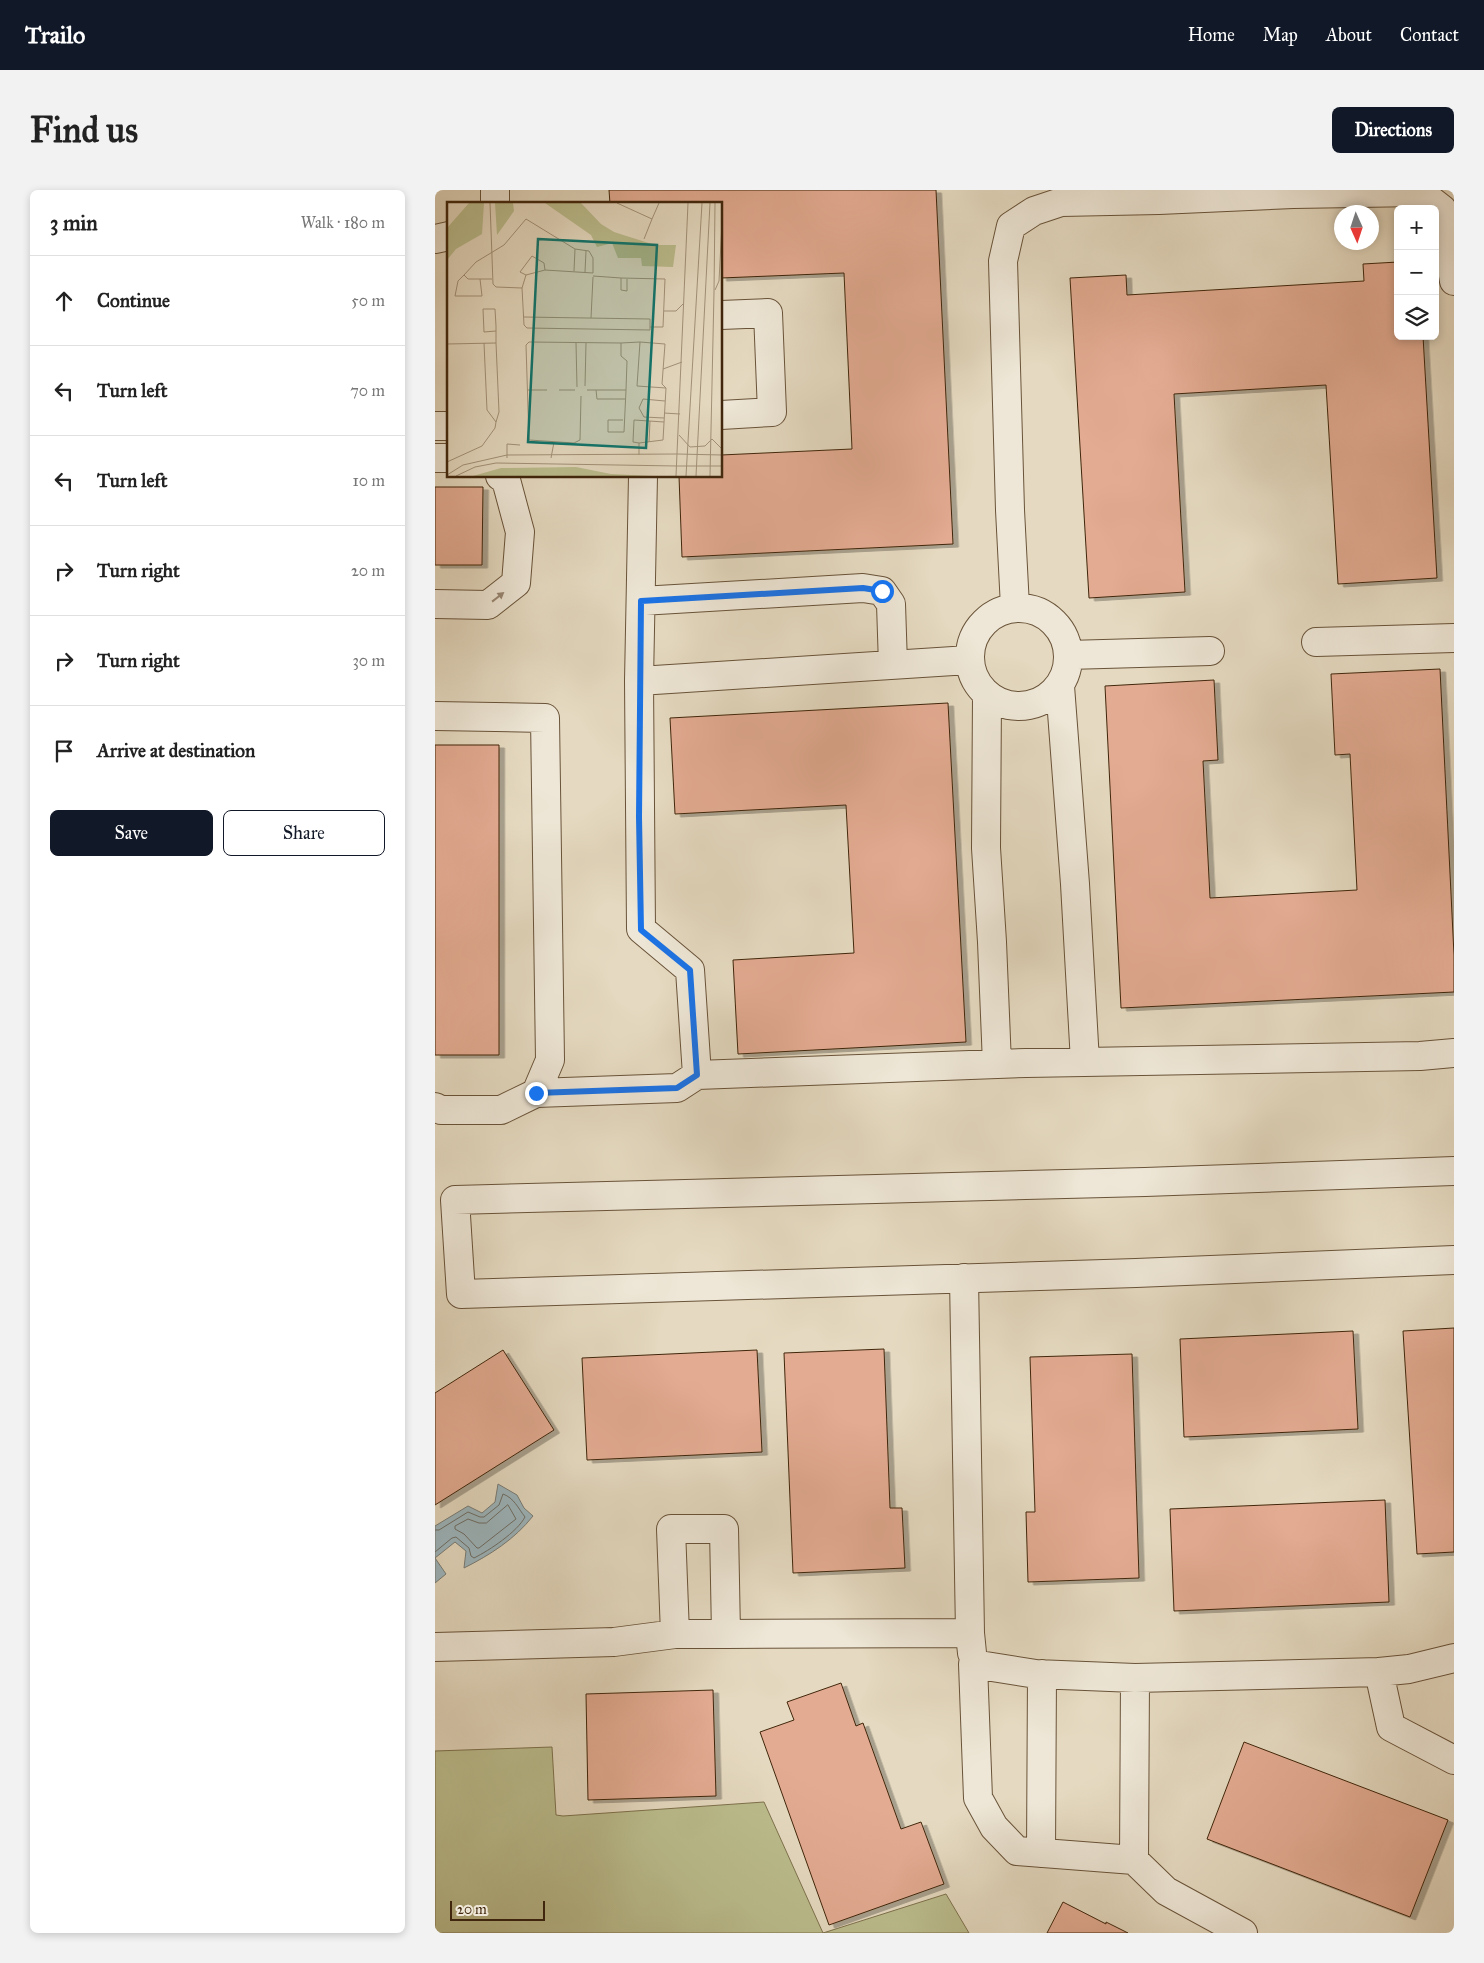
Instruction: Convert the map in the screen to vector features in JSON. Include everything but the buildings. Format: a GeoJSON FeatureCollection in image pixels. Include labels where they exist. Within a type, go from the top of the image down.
{"type":"FeatureCollection","features":[{"type":"Feature","properties":{"kind":"lane"},"geometry":{"type":"LineString","coordinates":[[1015,607],[1010,510],[1003,261],[1011,226],[1034,211],[1061,202],[1292,192],[1420,192],[1442,209],[1454,281]]}},
{"type":"Feature","properties":{"kind":"lane"},"geometry":{"type":"LineString","coordinates":[[723,315],[768,313],[772,412],[723,415]]}},
{"type":"Feature","properties":{"kind":"lane"},"geometry":{"type":"LineString","coordinates":[[435,604],[488,605],[516,583],[520,532],[507,480],[504,478]]}},
{"type":"Feature","properties":{"kind":"lane"},"geometry":{"type":"LineString","coordinates":[[643,478],[639,681],[641,930],[690,970],[697,1075]]}},
{"type":"Feature","properties":{"kind":"lane"},"geometry":{"type":"LineString","coordinates":[[641,601],[863,588],[882,591],[891,604],[893,665]]}},
{"type":"Feature","properties":{"kind":"lane"},"geometry":{"type":"LineString","coordinates":[[1015,607],[1040,612],[1060,628],[1068,656],[1068,670],[1060,686],[1039,703],[1012,707],[987,696],[974,680],[969,660],[971,641],[981,624],[997,612],[1015,607]]}},
{"type":"Feature","properties":{"kind":"lane"},"geometry":{"type":"LineString","coordinates":[[1315,642],[1454,638]]}},
{"type":"Feature","properties":{"kind":"lane"},"geometry":{"type":"LineString","coordinates":[[1068,656],[1210,651]]}},
{"type":"Feature","properties":{"kind":"lane"},"geometry":{"type":"LineString","coordinates":[[639,681],[969,660]]}},
{"type":"Feature","properties":{"kind":"lane"},"geometry":{"type":"LineString","coordinates":[[1060,686],[1075,884],[1085,1062]]}},
{"type":"Feature","properties":{"kind":"lane"},"geometry":{"type":"LineString","coordinates":[[987,696],[986,848],[997,1064]]}},
{"type":"Feature","properties":{"kind":"lane"},"geometry":{"type":"LineString","coordinates":[[435,716],[545,718],[550,1060],[536,1093]]}},
{"type":"Feature","properties":{"kind":"lane"},"geometry":{"type":"LineString","coordinates":[[435,1107],[441,1110],[501,1110],[536,1093],[677,1088],[697,1075],[997,1064],[1420,1056],[1454,1053]]}},
{"type":"Feature","properties":{"kind":"lane"},"geometry":{"type":"LineString","coordinates":[[1454,1171],[1155,1182],[455,1200],[446,1227],[461,1294],[1454,1260]]}},
{"type":"Feature","properties":{"kind":"lane"},"geometry":{"type":"LineString","coordinates":[[964,1278],[970,1634],[979,1798],[994,1827],[1017,1851],[1134,1860],[1166,1890],[1243,1933]]}},
{"type":"Feature","properties":{"kind":"lane"},"geometry":{"type":"LineString","coordinates":[[675,1634],[671,1529],[724,1529],[725,1634]]}},
{"type":"Feature","properties":{"kind":"lane"},"geometry":{"type":"LineString","coordinates":[[435,1647],[614,1642],[675,1634],[970,1634]]}},
{"type":"Feature","properties":{"kind":"lane"},"geometry":{"type":"LineString","coordinates":[[973,1664],[1042,1674],[1135,1678],[1379,1672],[1409,1669],[1454,1658]]}},
{"type":"Feature","properties":{"kind":"lane"},"geometry":{"type":"LineString","coordinates":[[1379,1672],[1391,1727],[1454,1760]]}},
{"type":"Feature","properties":{"kind":"lane"},"geometry":{"type":"LineString","coordinates":[[1041,1853],[1042,1674]]}},
{"type":"Feature","properties":{"kind":"lane"},"geometry":{"type":"LineString","coordinates":[[1134,1860],[1135,1678]]}},
{"type":"Feature","properties":{"kind":"green space"},"geometry":{"type":"Polygon","coordinates":[[[552,1747],[556,1815],[764,1802],[823,1933],[435,1933],[435,1751],[552,1747]]]}},
{"type":"Feature","properties":{"kind":"green space"},"geometry":{"type":"Polygon","coordinates":[[[946,1894],[969,1933],[823,1933],[946,1894]]]}},
{"type":"Feature","properties":{"kind":"water"},"geometry":{"type":"Polygon","coordinates":[[[498,1484],[517,1495],[524,1508],[533,1516],[501,1546],[464,1568],[466,1551],[455,1542],[435,1558],[435,1526],[468,1506],[482,1513],[495,1502],[498,1484]]]}},
{"type":"Feature","properties":{"kind":"water"},"geometry":{"type":"Polygon","coordinates":[[[435,1558],[446,1574],[435,1583],[435,1558]]]}},
{"type":"Feature","properties":{"kind":"route"},"geometry":{"type":"LineString","coordinates":[[536,1093],[677,1088],[697,1075],[690,970],[641,930],[639,681],[641,601],[863,588],[882,591]]}}]}
